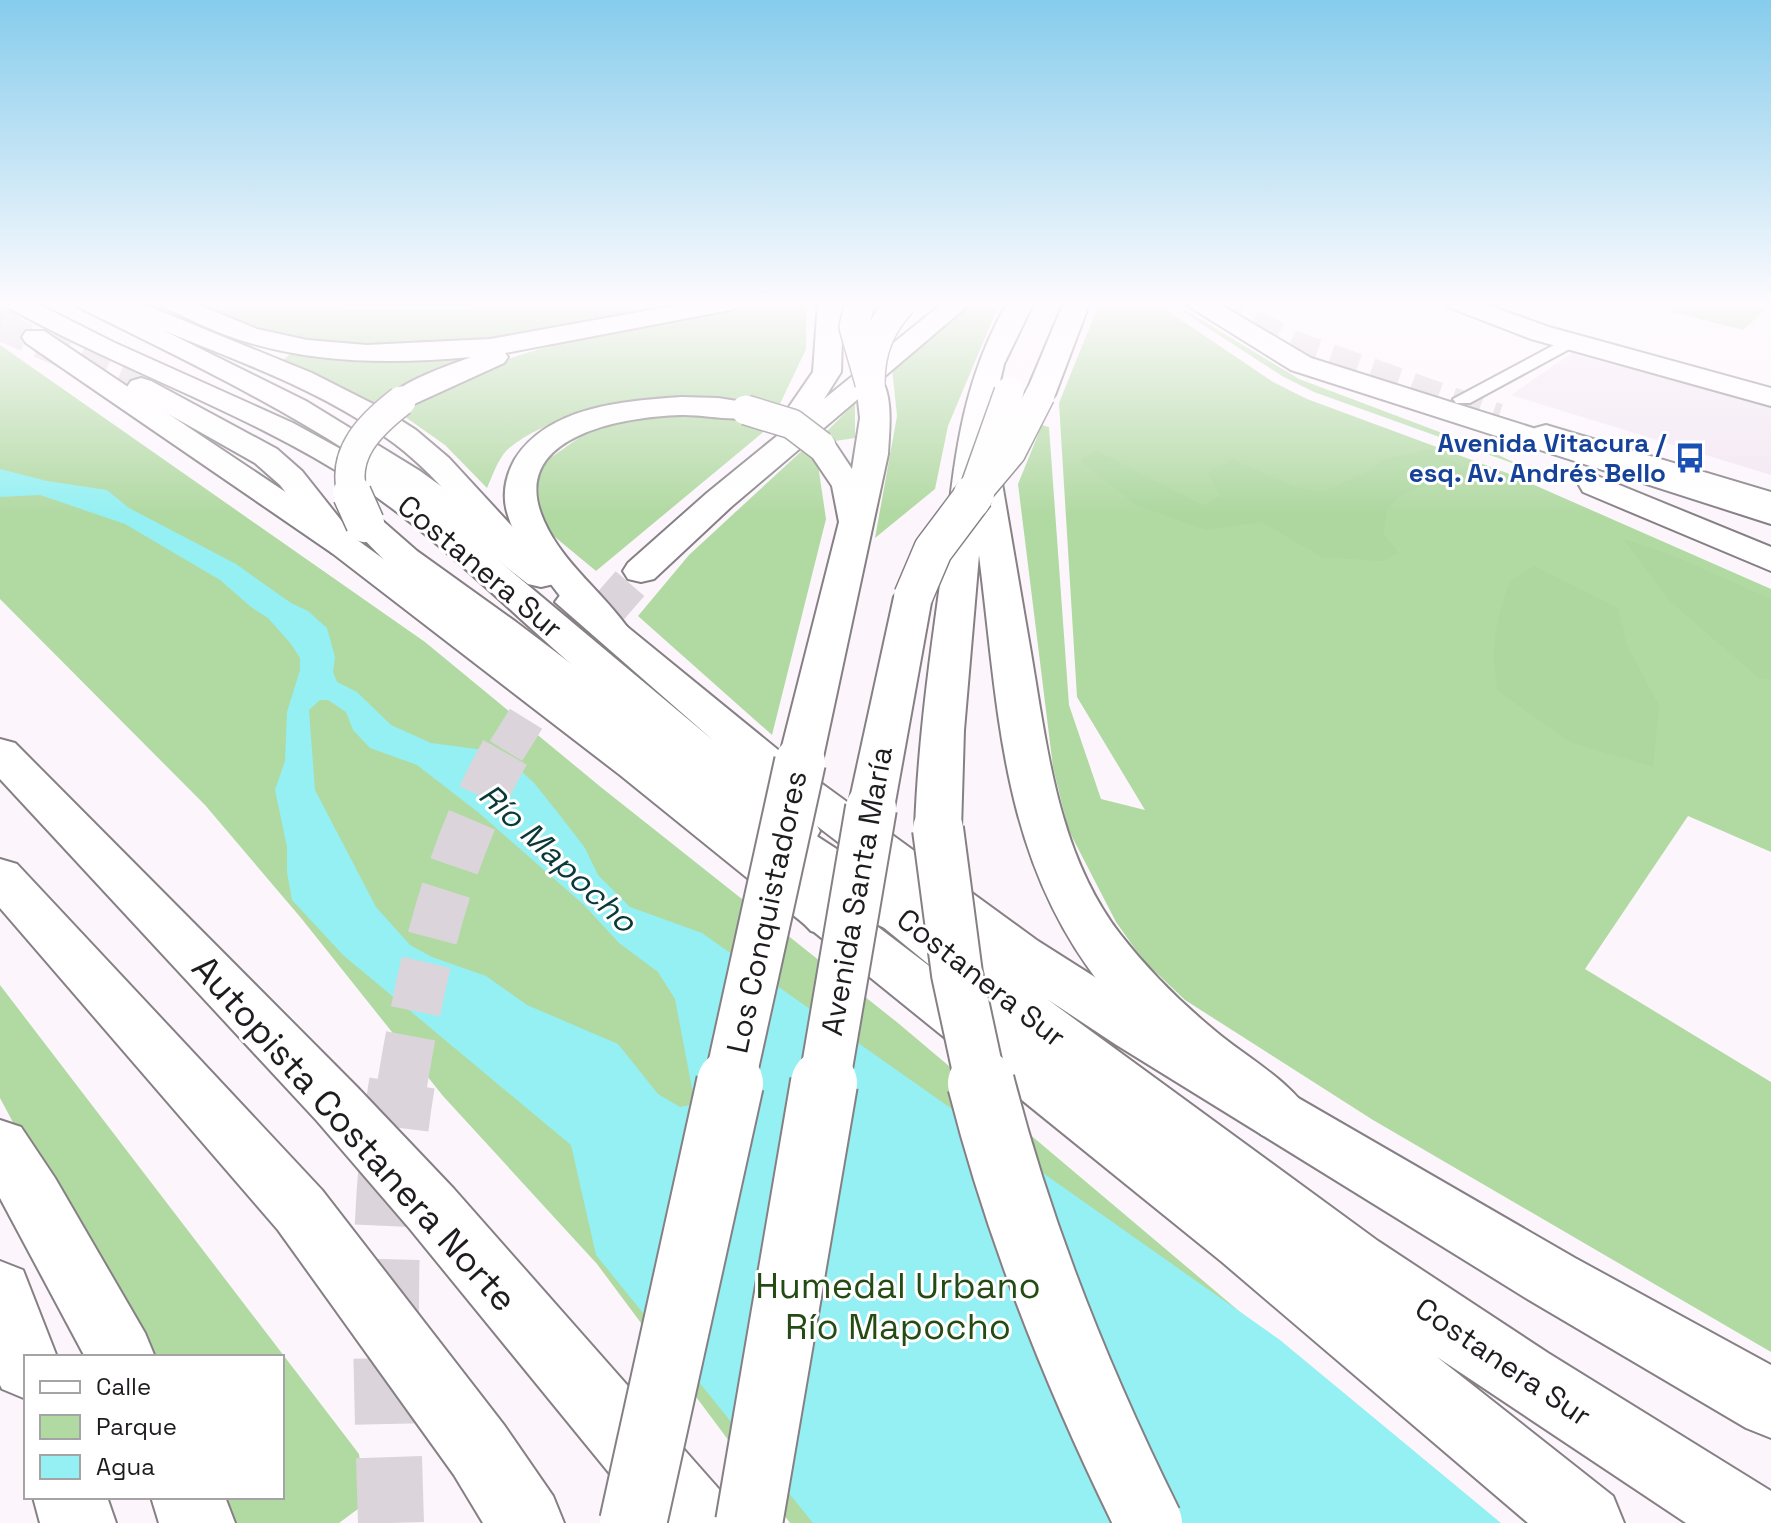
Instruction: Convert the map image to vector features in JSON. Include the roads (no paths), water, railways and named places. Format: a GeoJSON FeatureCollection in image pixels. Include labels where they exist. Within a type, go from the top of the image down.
{"type":"FeatureCollection","features":[{"type":"Feature","properties":{"kind":"main road","name":"Costanera Sur"},"geometry":{"type":"LineString","coordinates":[[96,373],[355,534],[636,765],[1244,1242],[1586,1523]]}},
{"type":"Feature","properties":{"kind":"main road","name":"Costanera Sur"},"geometry":{"type":"LineString","coordinates":[[158,373],[311,444],[368,477],[441,529],[620,686],[900,915],[1116,1083],[1355,1262],[1524,1377],[1753,1523]]}},
{"type":"Feature","properties":{"kind":"main road"},"geometry":{"type":"LineString","coordinates":[[194,373],[311,444]]}},
{"type":"Feature","properties":{"kind":"main road"},"geometry":{"type":"LineString","coordinates":[[230,373],[361,445],[443,501],[541,576]]}},
{"type":"Feature","properties":{"kind":"main road","name":"Costanera Sur"},"geometry":{"type":"LineString","coordinates":[[282,373],[321,390],[405,437],[435,463],[541,576],[611,631],[783,777],[1020,955],[1134,1029],[1552,1279],[1771,1403]]}},
{"type":"Feature","properties":{"kind":"main road"},"geometry":{"type":"LineString","coordinates":[[355,534],[349,490],[351,459],[371,426],[401,401],[454,373]]}},
{"type":"Feature","properties":{"kind":"main road"},"geometry":{"type":"LineString","coordinates":[[719,500],[785,432],[819,388],[825,373]]}},
{"type":"Feature","properties":{"kind":"main road","name":"Los Conquistadores"},"geometry":{"type":"LineString","coordinates":[[633,1523],[800,762],[872,454],[875,418],[867,373]]}},
{"type":"Feature","properties":{"kind":"main road"},"geometry":{"type":"LineString","coordinates":[[869,373],[870,383]]}},
{"type":"Feature","properties":{"kind":"main road"},"geometry":{"type":"LineString","coordinates":[[641,571],[719,500],[873,373]]}},
{"type":"Feature","properties":{"kind":"main road"},"geometry":{"type":"LineString","coordinates":[[990,373],[1030,778],[1037,815],[1055,869],[1102,953],[1122,975],[1187,1039],[1283,1118]]}},
{"type":"Feature","properties":{"kind":"main road"},"geometry":{"type":"LineString","coordinates":[[1008,373],[993,404],[944,691],[938,829],[951,939],[966,1020],[991,1121],[1021,1220],[1074,1360],[1149,1523]]}},
{"type":"Feature","properties":{"kind":"main road","name":"Avenida Santa María"},"geometry":{"type":"LineString","coordinates":[[749,1523],[871,808],[913,597],[933,550],[1011,452],[1049,373]]}},
{"type":"Feature","properties":{"kind":"main road"},"geometry":{"type":"LineString","coordinates":[[1320,373],[1367,396],[1512,451],[1771,560]]}},
{"type":"Feature","properties":{"kind":"main road"},"geometry":{"type":"LineString","coordinates":[[1331,373],[1771,503]]}},
{"type":"Feature","properties":{"kind":"main road"},"geometry":{"type":"LineString","coordinates":[[1384,373],[1536,436],[1771,540]]}},
{"type":"Feature","properties":{"kind":"main road"},"geometry":{"type":"LineString","coordinates":[[1385,373],[1771,493]]}},
{"type":"Feature","properties":{"kind":"main road"},"geometry":{"type":"LineString","coordinates":[[1683,373],[1771,397]]}},
{"type":"Feature","properties":{"kind":"main road"},"geometry":{"type":"LineString","coordinates":[[141,387],[266,456],[355,534],[413,566],[502,630],[673,763],[900,915]]}},
{"type":"Feature","properties":{"kind":"main road"},"geometry":{"type":"LineString","coordinates":[[611,631],[525,519],[519,496],[525,468],[532,457],[563,432],[626,410],[693,404],[746,410],[792,424],[821,446],[848,486],[855,524]]}},
{"type":"Feature","properties":{"kind":"main road"},"geometry":{"type":"LineString","coordinates":[[971,500],[986,454],[1001,422],[993,404]]}},
{"type":"Feature","properties":{"kind":"main road"},"geometry":{"type":"LineString","coordinates":[[1536,436],[1771,514]]}},
{"type":"Feature","properties":{"kind":"main road","name":"Autopista Costanera Norte"},"geometry":{"type":"LineString","coordinates":[[0,753],[337,1104],[432,1209],[698,1523]]}},
{"type":"Feature","properties":{"kind":"main road"},"geometry":{"type":"LineString","coordinates":[[673,763],[829,918]]}},
{"type":"Feature","properties":{"kind":"main road"},"geometry":{"type":"LineString","coordinates":[[0,876],[300,1210],[479,1450],[526,1523]]}},
{"type":"Feature","properties":{"kind":"main road"},"geometry":{"type":"LineString","coordinates":[[0,1145],[33,1197],[120,1355]]}},
{"type":"Feature","properties":{"kind":"main road"},"geometry":{"type":"LineString","coordinates":[[0,1292],[24,1359]]}},
{"type":"Feature","properties":{"kind":"main road"},"geometry":{"type":"LineString","coordinates":[[611,1419],[671,1523]]}},
{"type":"Feature","properties":{"kind":"main road"},"geometry":{"type":"LineString","coordinates":[[71,1499],[78,1523]]}},
{"type":"Feature","properties":{"kind":"main road"},"geometry":{"type":"LineString","coordinates":[[189,1499],[197,1523]]}},
{"type":"Feature","properties":{"kind":"street"},"geometry":{"type":"LineString","coordinates":[[1463,399],[1511,373]]}},
{"type":"Feature","properties":{"kind":"water","name":"Humedal Urbano Río Mapocho"},"geometry":{"type":"Polygon","coordinates":[[[0,469],[47,481],[107,490],[129,508],[236,564],[291,603],[308,611],[327,628],[335,657],[333,672],[337,682],[357,692],[391,725],[431,743],[484,750],[514,764],[535,784],[585,848],[598,875],[630,907],[702,933],[1280,1340],[1501,1523],[813,1523],[596,1255],[571,1145],[343,955],[292,900],[287,847],[275,790],[285,761],[287,712],[300,670],[300,658],[291,644],[268,618],[220,580],[125,524],[40,495],[0,497],[0,469]],[[320,700],[309,710],[315,790],[376,907],[410,945],[432,957],[486,976],[527,1005],[618,1044],[658,1094],[680,1107],[695,1104],[675,999],[658,972],[619,943],[584,905],[479,813],[417,765],[370,748],[353,730],[346,712],[328,700],[320,700]]]}},
{"type":"Feature","properties":{"kind":"tunnel"},"geometry":{"type":"LineString","coordinates":[[109,373],[141,387]]}},
{"type":"Feature","properties":{"kind":"tunnel"},"geometry":{"type":"LineString","coordinates":[[1372,373],[1498,418]]}},
{"type":"Feature","properties":{"kind":"tunnel"},"geometry":{"type":"LineString","coordinates":[[506,751],[560,664],[641,571]]}},
{"type":"Feature","properties":{"kind":"tunnel"},"geometry":{"type":"LineString","coordinates":[[402,1085],[428,955],[453,870],[468,828],[507,749]]}},
{"type":"Feature","properties":{"kind":"tunnel"},"geometry":{"type":"LineString","coordinates":[[391,1523],[386,1358],[387,1247],[394,1138],[402,1083]]}},
{"type":"Feature","properties":{"kind":"place","name":"Avenida Vitacura / esq. Av. Andrés Bello"},"geometry":{"type":"Point","coordinates":[1690,458]}},
{"type":"Feature","properties":{"kind":"water label","name":"Río Mapocho"},"geometry":{"type":"Point","coordinates":[558,858]}}]}
